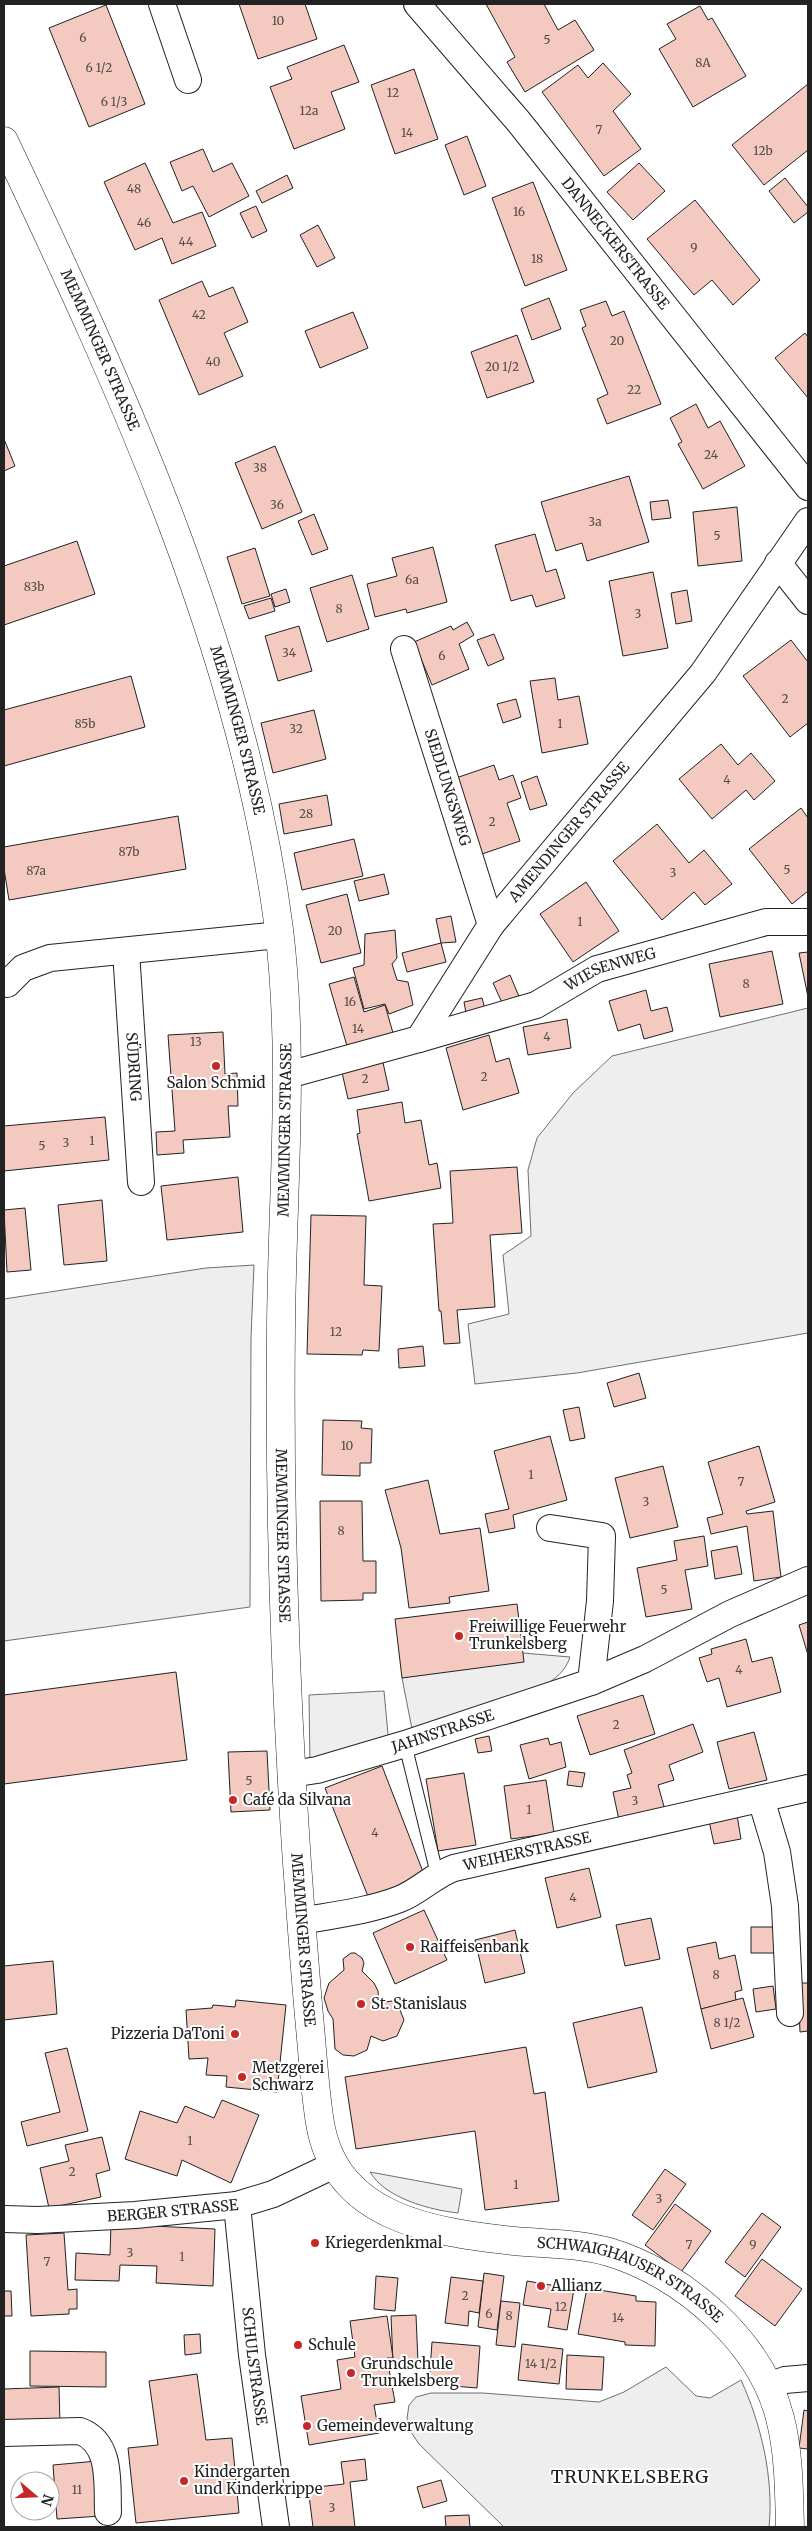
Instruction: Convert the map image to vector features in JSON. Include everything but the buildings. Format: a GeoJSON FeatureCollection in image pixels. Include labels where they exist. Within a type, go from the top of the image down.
{"type":"FeatureCollection","features":[{"type":"Feature","properties":{"kind":"street"},"geometry":{"type":"LineString","coordinates":[[162,4],[188,80]]}},
{"type":"Feature","properties":{"kind":"street","name":"DANNECKERSTRASSE"},"geometry":{"type":"LineString","coordinates":[[417,4],[519,122],[808,487]]}},
{"type":"Feature","properties":{"kind":"street","name":"MEMMINGER STRASSE"},"geometry":{"type":"LineString","coordinates":[[4,141],[75,292],[194,578],[229,692],[272,883],[287,1014],[288,1075],[281,1337],[283,1598],[291,1774],[301,1921],[321,2129],[334,2165]]}},
{"type":"Feature","properties":{"kind":"street","name":"AMENDINGER STRASSE"},"geometry":{"type":"LineString","coordinates":[[419,1039],[491,925],[703,673],[808,521]]}},
{"type":"Feature","properties":{"kind":"street"},"geometry":{"type":"LineString","coordinates":[[778,563],[808,601]]}},
{"type":"Feature","properties":{"kind":"street","name":"SIEDLUNGSWEG"},"geometry":{"type":"LineString","coordinates":[[404,650],[491,925]]}},
{"type":"Feature","properties":{"kind":"street","name":"WIESENWEG"},"geometry":{"type":"LineString","coordinates":[[419,1039],[536,1005],[597,969],[766,922],[808,922]]}},
{"type":"Feature","properties":{"kind":"street"},"geometry":{"type":"LineString","coordinates":[[5,989],[23,968],[50,958],[279,935]]}},
{"type":"Feature","properties":{"kind":"street","name":"SÜDRING"},"geometry":{"type":"LineString","coordinates":[[126,951],[141,1182]]}},
{"type":"Feature","properties":{"kind":"street"},"geometry":{"type":"LineString","coordinates":[[288,1075],[419,1039]]}},
{"type":"Feature","properties":{"kind":"street"},"geometry":{"type":"LineString","coordinates":[[550,1528],[602,1536],[600,1601],[591,1682]]}},
{"type":"Feature","properties":{"kind":"street","name":"JAHNSTRASSE"},"geometry":{"type":"LineString","coordinates":[[291,1774],[317,1770],[406,1744],[591,1682],[645,1659],[730,1614],[808,1580]]}},
{"type":"Feature","properties":{"kind":"street","name":"WEIHERSTRASSE"},"geometry":{"type":"LineString","coordinates":[[301,1921],[372,1908],[400,1899],[415,1892],[437,1874],[486,1860],[808,1788]]}},
{"type":"Feature","properties":{"kind":"street"},"geometry":{"type":"LineString","coordinates":[[761,1799],[777,1852],[785,1906],[790,2013]]}},
{"type":"Feature","properties":{"kind":"street","name":"BERGER STRASSE"},"geometry":{"type":"LineString","coordinates":[[4,2219],[38,2220],[188,2212],[237,2205],[273,2194],[334,2165]]}},
{"type":"Feature","properties":{"kind":"street","name":"SCHWAIGHAUSER STRASSE"},"geometry":{"type":"LineString","coordinates":[[334,2165],[359,2195],[395,2217],[417,2225],[469,2235],[586,2247],[608,2252],[645,2267],[698,2300],[712,2312],[741,2344],[769,2386],[780,2416],[786,2448],[790,2527]]}},
{"type":"Feature","properties":{"kind":"street","name":"SCHULSTRASSE"},"geometry":{"type":"LineString","coordinates":[[237,2205],[252,2355],[276,2527]]}},
{"type":"Feature","properties":{"kind":"street"},"geometry":{"type":"LineString","coordinates":[[769,2386],[785,2380],[808,2378]]}},
{"type":"Feature","properties":{"kind":"street"},"geometry":{"type":"LineString","coordinates":[[4,2434],[80,2431],[90,2435],[98,2443],[106,2466],[108,2512]]}},
{"type":"Feature","properties":{"kind":"lane"},"geometry":{"type":"LineString","coordinates":[[406,1744],[437,1874]]}},
{"type":"Feature","properties":{"kind":"shaded area"},"geometry":{"type":"Polygon","coordinates":[[[808,1008],[808,1333],[577,1373],[475,1384],[468,1324],[509,1314],[503,1255],[531,1236],[528,1170],[537,1138],[573,1093],[612,1056],[808,1008]]]}},
{"type":"Feature","properties":{"kind":"shaded area"},"geometry":{"type":"Polygon","coordinates":[[[254,1265],[251,1338],[250,1607],[4,1641],[4,1299],[206,1268],[254,1265]]]}},
{"type":"Feature","properties":{"kind":"shaded area"},"geometry":{"type":"Polygon","coordinates":[[[523,1653],[570,1657],[559,1675],[542,1687],[412,1729],[402,1678],[523,1653]]]}},
{"type":"Feature","properties":{"kind":"shaded area"},"geometry":{"type":"Polygon","coordinates":[[[384,1691],[389,1745],[310,1766],[309,1695],[384,1691]]]}},
{"type":"Feature","properties":{"kind":"shaded area"},"geometry":{"type":"Polygon","coordinates":[[[370,2172],[462,2189],[458,2213],[422,2206],[397,2196],[377,2181],[370,2172]]]}},
{"type":"Feature","properties":{"kind":"shaded area"},"geometry":{"type":"Polygon","coordinates":[[[666,2367],[696,2396],[710,2398],[741,2380],[755,2415],[768,2471],[770,2490],[769,2527],[504,2527],[419,2444],[409,2429],[407,2418],[409,2405],[416,2397],[431,2393],[483,2393],[599,2402],[624,2392],[666,2367]]]}},
{"type":"Feature","properties":{"kind":"place","name":"Salon Schmid"},"geometry":{"type":"Point","coordinates":[216,1066]}},
{"type":"Feature","properties":{"kind":"place","name":"Freiwillige Feuerwehr Trunkelsberg"},"geometry":{"type":"Point","coordinates":[459,1636]}},
{"type":"Feature","properties":{"kind":"place","name":"Café da Silvana"},"geometry":{"type":"Point","coordinates":[233,1800]}},
{"type":"Feature","properties":{"kind":"place","name":"Raiffeisenbank"},"geometry":{"type":"Point","coordinates":[410,1947]}},
{"type":"Feature","properties":{"kind":"place","name":"St. Stanislaus"},"geometry":{"type":"Point","coordinates":[361,2004]}},
{"type":"Feature","properties":{"kind":"place","name":"Pizzeria DaToni"},"geometry":{"type":"Point","coordinates":[235,2034]}},
{"type":"Feature","properties":{"kind":"place","name":"Metzgerei Schwarz"},"geometry":{"type":"Point","coordinates":[242,2077]}},
{"type":"Feature","properties":{"kind":"place","name":"Kriegerdenkmal"},"geometry":{"type":"Point","coordinates":[315,2243]}},
{"type":"Feature","properties":{"kind":"place","name":"Allianz"},"geometry":{"type":"Point","coordinates":[541,2286]}},
{"type":"Feature","properties":{"kind":"place","name":"Schule"},"geometry":{"type":"Point","coordinates":[298,2345]}},
{"type":"Feature","properties":{"kind":"place","name":"Grundschule Trunkelsberg"},"geometry":{"type":"Point","coordinates":[351,2373]}},
{"type":"Feature","properties":{"kind":"place","name":"Gemeindeverwaltung"},"geometry":{"type":"Point","coordinates":[307,2426]}},
{"type":"Feature","properties":{"kind":"place","name":"Kindergarten und Kinderkrippe"},"geometry":{"type":"Point","coordinates":[184,2481]}},
{"type":"Feature","properties":{"kind":"district","name":"TRUNKELSBERG"},"geometry":{"type":"Point","coordinates":[630,2477]}}]}
